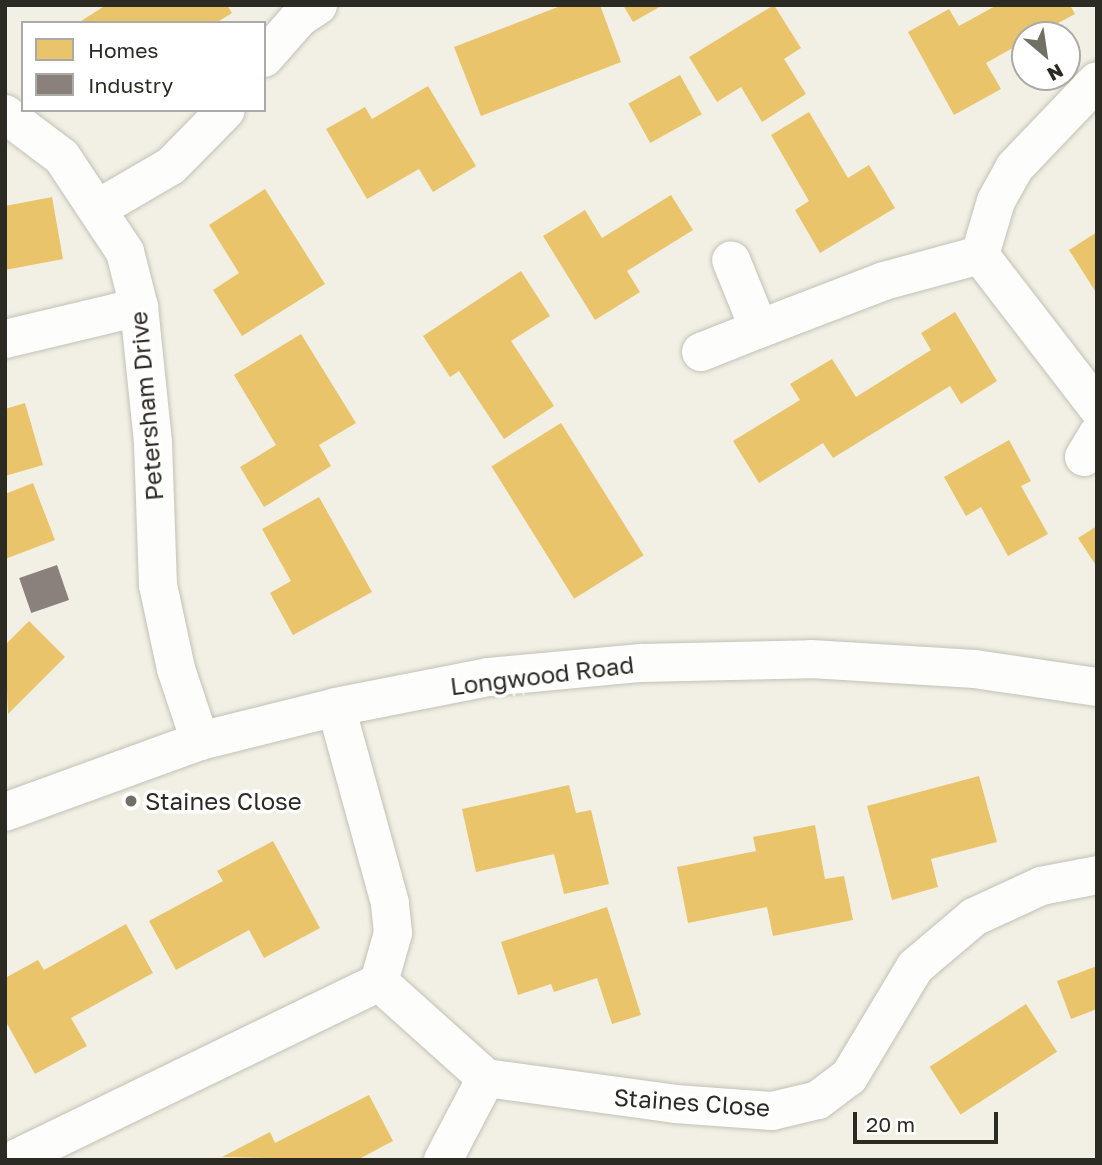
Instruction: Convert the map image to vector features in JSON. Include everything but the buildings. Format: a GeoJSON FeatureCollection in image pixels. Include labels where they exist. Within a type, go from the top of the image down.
{"type":"FeatureCollection","features":[{"type":"Feature","properties":{"kind":"street"},"geometry":{"type":"LineString","coordinates":[[266,56],[299,18],[318,5]]}},
{"type":"Feature","properties":{"kind":"street"},"geometry":{"type":"LineString","coordinates":[[980,255],[996,201],[1014,168],[1097,80]]}},
{"type":"Feature","properties":{"kind":"street"},"geometry":{"type":"LineString","coordinates":[[99,208],[171,166],[224,112]]}},
{"type":"Feature","properties":{"kind":"street","name":"Petersham Drive"},"geometry":{"type":"LineString","coordinates":[[5,114],[62,157],[99,208],[125,252],[139,307],[153,443],[158,585],[176,669],[200,741]]}},
{"type":"Feature","properties":{"kind":"street"},"geometry":{"type":"LineString","coordinates":[[701,352],[884,281],[980,255]]}},
{"type":"Feature","properties":{"kind":"street"},"geometry":{"type":"LineString","coordinates":[[980,255],[1097,407]]}},
{"type":"Feature","properties":{"kind":"street"},"geometry":{"type":"LineString","coordinates":[[731,260],[759,330]]}},
{"type":"Feature","properties":{"kind":"street"},"geometry":{"type":"LineString","coordinates":[[5,339],[139,307]]}},
{"type":"Feature","properties":{"kind":"street","name":"Longwood Road"},"geometry":{"type":"LineString","coordinates":[[5,812],[200,741],[336,707],[489,677],[654,662],[866,662],[975,669],[1097,687]]}},
{"type":"Feature","properties":{"kind":"street"},"geometry":{"type":"LineString","coordinates":[[13,1160],[379,982],[392,945],[390,902],[336,707]]}},
{"type":"Feature","properties":{"kind":"street","name":"Staines Close"},"geometry":{"type":"LineString","coordinates":[[486,1078],[675,1104],[772,1111],[818,1100],[849,1077],[915,968],[974,917],[1041,886],[1097,875]]}},
{"type":"Feature","properties":{"kind":"street"},"geometry":{"type":"LineString","coordinates":[[379,982],[486,1078],[443,1160]]}},
{"type":"Feature","properties":{"kind":"place","name":"Staines Close"},"geometry":{"type":"Point","coordinates":[131,801]}}]}
